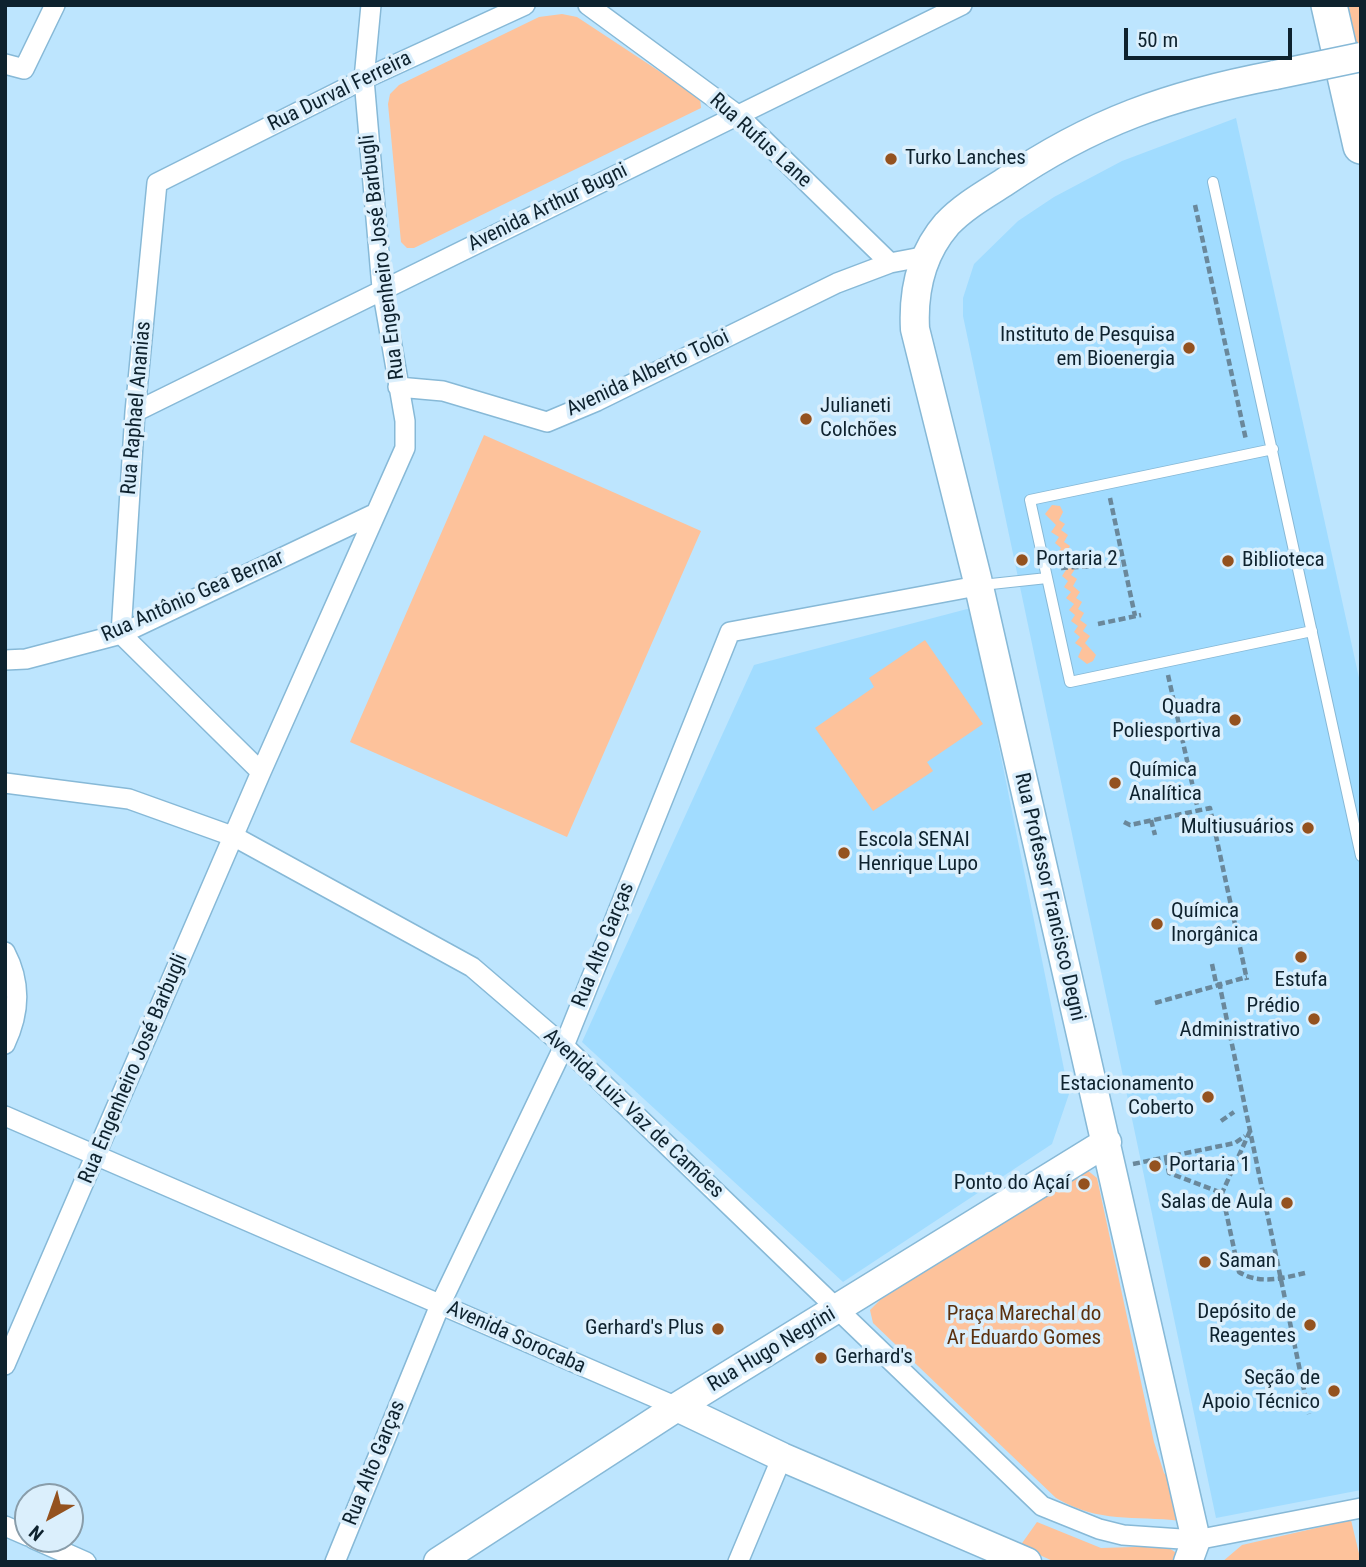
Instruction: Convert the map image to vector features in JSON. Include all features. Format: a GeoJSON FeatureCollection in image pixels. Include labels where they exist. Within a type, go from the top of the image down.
{"type":"FeatureCollection","features":[{"type":"Feature","properties":{"kind":"highway"},"geometry":{"type":"LineString","coordinates":[[1329,5],[1361,146]]}},
{"type":"Feature","properties":{"kind":"main road"},"geometry":{"type":"LineString","coordinates":[[927,256],[947,225],[971,204],[1050,153],[1158,102],[1212,87],[1361,57]]}},
{"type":"Feature","properties":{"kind":"main road","name":"Rua Professor Francisco Degni"},"geometry":{"type":"LineString","coordinates":[[927,256],[913,301],[915,329],[1110,1155],[1192,1551]]}},
{"type":"Feature","properties":{"kind":"main road","name":"Rua Hugo Negrini"},"geometry":{"type":"LineString","coordinates":[[438,1562],[677,1407],[840,1308],[1110,1155]]}},
{"type":"Feature","properties":{"kind":"main road"},"geometry":{"type":"LineString","coordinates":[[720,1381],[720,1428]]}},
{"type":"Feature","properties":{"kind":"main road","name":"Avenida Sorocaba"},"geometry":{"type":"LineString","coordinates":[[677,1407],[782,1457],[1027,1562]]}},
{"type":"Feature","properties":{"kind":"street"},"geometry":{"type":"LineString","coordinates":[[14,66],[55,5]]}},
{"type":"Feature","properties":{"kind":"street","name":"Rua Engenheiro José Barbugli"},"geometry":{"type":"LineString","coordinates":[[5,1365],[261,772],[405,448],[405,421],[382,289],[364,79],[370,5]]}},
{"type":"Feature","properties":{"kind":"street","name":"Rua Durval Ferreira"},"geometry":{"type":"LineString","coordinates":[[158,183],[364,79],[525,5]]}},
{"type":"Feature","properties":{"kind":"street","name":"Rua Rufus Lane"},"geometry":{"type":"LineString","coordinates":[[588,5],[739,116],[890,264]]}},
{"type":"Feature","properties":{"kind":"street","name":"Avenida Arthur Bugni"},"geometry":{"type":"LineString","coordinates":[[135,412],[962,5]]}},
{"type":"Feature","properties":{"kind":"street","name":"Rua Raphael Ananias"},"geometry":{"type":"LineString","coordinates":[[121,634],[135,412],[158,183]]}},
{"type":"Feature","properties":{"kind":"street","name":"Avenida Alberto Toloi"},"geometry":{"type":"LineString","coordinates":[[398,387],[443,391],[547,422],[597,401],[837,283],[890,264],[927,256]]}},
{"type":"Feature","properties":{"kind":"street","name":"Rua Antônio Gea Bernar"},"geometry":{"type":"LineString","coordinates":[[5,660],[26,659],[121,634],[374,514]]}},
{"type":"Feature","properties":{"kind":"street","name":"Rua Alto Garças"},"geometry":{"type":"LineString","coordinates":[[335,1562],[440,1305],[564,1046],[730,632],[977,586]]}},
{"type":"Feature","properties":{"kind":"street"},"geometry":{"type":"LineString","coordinates":[[121,634],[261,772]]}},
{"type":"Feature","properties":{"kind":"street","name":"Avenida Luiz Vaz de Camões"},"geometry":{"type":"LineString","coordinates":[[5,783],[129,799],[235,837],[472,967],[564,1046],[840,1308],[1042,1506],[1099,1529],[1192,1551],[1361,1508]]}},
{"type":"Feature","properties":{"kind":"street"},"geometry":{"type":"LineString","coordinates":[[5,952],[14,969],[18,1007],[5,1044]]}},
{"type":"Feature","properties":{"kind":"street","name":"Avenida Sorocaba"},"geometry":{"type":"LineString","coordinates":[[5,1116],[677,1407]]}},
{"type":"Feature","properties":{"kind":"street"},"geometry":{"type":"LineString","coordinates":[[738,1562],[782,1457]]}},
{"type":"Feature","properties":{"kind":"street"},"geometry":{"type":"LineString","coordinates":[[66,1553],[86,1562]]}},
{"type":"Feature","properties":{"kind":"lane"},"geometry":{"type":"LineString","coordinates":[[1213,181],[1361,856]]}},
{"type":"Feature","properties":{"kind":"lane"},"geometry":{"type":"LineString","coordinates":[[1273,449],[1030,500],[1070,682],[1312,631]]}},
{"type":"Feature","properties":{"kind":"lane"},"geometry":{"type":"LineString","coordinates":[[977,586],[1047,578]]}},
{"type":"Feature","properties":{"kind":"path"},"geometry":{"type":"LineString","coordinates":[[1195,205],[1249,454]]}},
{"type":"Feature","properties":{"kind":"path"},"geometry":{"type":"LineString","coordinates":[[1098,624],[1138,616],[1107,484]]}},
{"type":"Feature","properties":{"kind":"path"},"geometry":{"type":"LineString","coordinates":[[1165,662],[1198,810]]}},
{"type":"Feature","properties":{"kind":"path"},"geometry":{"type":"LineString","coordinates":[[1124,822],[1130,825],[1210,808],[1247,978],[1218,983],[1192,994],[1155,1003]]}},
{"type":"Feature","properties":{"kind":"path"},"geometry":{"type":"LineString","coordinates":[[1151,820],[1155,835]]}},
{"type":"Feature","properties":{"kind":"path"},"geometry":{"type":"LineString","coordinates":[[1212,964],[1282,1278],[1309,1414]]}},
{"type":"Feature","properties":{"kind":"path"},"geometry":{"type":"LineString","coordinates":[[1221,1121],[1234,1112]]}},
{"type":"Feature","properties":{"kind":"path"},"geometry":{"type":"LineString","coordinates":[[1110,1155],[1166,1158],[1235,1143],[1250,1130]]}},
{"type":"Feature","properties":{"kind":"path"},"geometry":{"type":"LineString","coordinates":[[1250,1130],[1222,1193],[1239,1272],[1258,1279],[1305,1273]]}},
{"type":"Feature","properties":{"kind":"path"},"geometry":{"type":"LineString","coordinates":[[1166,1158],[1169,1173],[1222,1193]]}},
{"type":"Feature","properties":{"kind":"shaded area"},"geometry":{"type":"Polygon","coordinates":[[[1236,118],[1361,687],[1361,1490],[1216,1518],[963,316],[963,298],[974,264],[1018,221],[1054,197],[1122,161],[1236,118]]]}},
{"type":"Feature","properties":{"kind":"shaded area","name":"Escola SENAI Henrique Lupo"},"geometry":{"type":"Polygon","coordinates":[[[971,608],[1069,1094],[1052,1144],[843,1282],[582,1042],[754,665],[971,608]]]}},
{"type":"Feature","properties":{"kind":"green space"},"geometry":{"type":"Polygon","coordinates":[[[1343,5],[1361,5],[1361,86],[1343,5]]]}},
{"type":"Feature","properties":{"kind":"green space"},"geometry":{"type":"Polygon","coordinates":[[[562,14],[577,17],[700,98],[701,108],[414,248],[407,248],[401,242],[388,104],[390,94],[399,85],[539,17],[562,14]]]}},
{"type":"Feature","properties":{"kind":"green space"},"geometry":{"type":"Polygon","coordinates":[[[484,435],[701,531],[567,837],[350,742],[484,435]]]}},
{"type":"Feature","properties":{"kind":"green space"},"geometry":{"type":"Polygon","coordinates":[[[1052,505],[1060,506],[1063,512],[1059,520],[1065,524],[1061,530],[1068,535],[1064,542],[1070,546],[1066,553],[1073,558],[1069,564],[1075,569],[1071,575],[1077,579],[1073,586],[1080,592],[1076,598],[1082,602],[1078,609],[1084,613],[1080,620],[1087,625],[1083,631],[1090,636],[1085,643],[1096,655],[1093,661],[1087,664],[1078,657],[1082,648],[1075,643],[1080,637],[1074,632],[1078,626],[1071,621],[1075,615],[1069,610],[1074,604],[1066,598],[1071,592],[1064,587],[1068,581],[1062,576],[1066,570],[1059,565],[1064,559],[1057,554],[1061,548],[1055,543],[1059,537],[1051,532],[1056,525],[1045,514],[1052,505]]]}},
{"type":"Feature","properties":{"kind":"green space"},"geometry":{"type":"Polygon","coordinates":[[[925,640],[983,724],[927,762],[933,771],[873,811],[815,728],[874,687],[869,678],[925,640]]]}},
{"type":"Feature","properties":{"kind":"green space","name":"Praça Marechal do Ar Eduardo Gomes"},"geometry":{"type":"Polygon","coordinates":[[[1078,1170],[1087,1170],[1097,1178],[1154,1442],[1164,1473],[1171,1480],[1181,1521],[1102,1515],[1056,1498],[873,1323],[870,1310],[881,1299],[1078,1170]]]}},
{"type":"Feature","properties":{"kind":"green space"},"geometry":{"type":"Polygon","coordinates":[[[1351,1520],[1361,1562],[1222,1562],[1242,1545],[1351,1520]]]}},
{"type":"Feature","properties":{"kind":"green space"},"geometry":{"type":"Polygon","coordinates":[[[1037,1522],[1101,1548],[1166,1546],[1175,1552],[1177,1562],[1055,1562],[1020,1546],[1037,1522]]]}},
{"type":"Feature","properties":{"kind":"place","name":"Turko Lanches"},"geometry":{"type":"Point","coordinates":[891,159]}},
{"type":"Feature","properties":{"kind":"place","name":"Instituto de Pesquisa em Bioenergia"},"geometry":{"type":"Point","coordinates":[1189,348]}},
{"type":"Feature","properties":{"kind":"place","name":"Julianeti Colchões"},"geometry":{"type":"Point","coordinates":[806,419]}},
{"type":"Feature","properties":{"kind":"place","name":"Portaria 2"},"geometry":{"type":"Point","coordinates":[1022,560]}},
{"type":"Feature","properties":{"kind":"place","name":"Biblioteca"},"geometry":{"type":"Point","coordinates":[1228,561]}},
{"type":"Feature","properties":{"kind":"place","name":"Quadra Poliesportiva"},"geometry":{"type":"Point","coordinates":[1235,720]}},
{"type":"Feature","properties":{"kind":"place","name":"Química Analítica"},"geometry":{"type":"Point","coordinates":[1115,783]}},
{"type":"Feature","properties":{"kind":"place","name":"Multiusuários"},"geometry":{"type":"Point","coordinates":[1308,828]}},
{"type":"Feature","properties":{"kind":"place","name":"Escola SENAI Henrique Lupo"},"geometry":{"type":"Point","coordinates":[844,853]}},
{"type":"Feature","properties":{"kind":"place","name":"Química Inorgânica"},"geometry":{"type":"Point","coordinates":[1157,924]}},
{"type":"Feature","properties":{"kind":"place","name":"Estufa"},"geometry":{"type":"Point","coordinates":[1301,957]}},
{"type":"Feature","properties":{"kind":"place","name":"Prédio Administrativo"},"geometry":{"type":"Point","coordinates":[1314,1019]}},
{"type":"Feature","properties":{"kind":"place","name":"Estacionamento Coberto"},"geometry":{"type":"Point","coordinates":[1208,1097]}},
{"type":"Feature","properties":{"kind":"place","name":"Portaria 1"},"geometry":{"type":"Point","coordinates":[1155,1166]}},
{"type":"Feature","properties":{"kind":"place","name":"Ponto do Açaí"},"geometry":{"type":"Point","coordinates":[1084,1184]}},
{"type":"Feature","properties":{"kind":"place","name":"Salas de Aula"},"geometry":{"type":"Point","coordinates":[1287,1203]}},
{"type":"Feature","properties":{"kind":"place","name":"Saman"},"geometry":{"type":"Point","coordinates":[1205,1262]}},
{"type":"Feature","properties":{"kind":"place","name":"Depósito de Reagentes"},"geometry":{"type":"Point","coordinates":[1310,1325]}},
{"type":"Feature","properties":{"kind":"place","name":"Gerhard's Plus"},"geometry":{"type":"Point","coordinates":[718,1329]}},
{"type":"Feature","properties":{"kind":"place","name":"Gerhard's"},"geometry":{"type":"Point","coordinates":[821,1358]}},
{"type":"Feature","properties":{"kind":"place","name":"Seção de Apoio Técnico"},"geometry":{"type":"Point","coordinates":[1334,1391]}}]}
